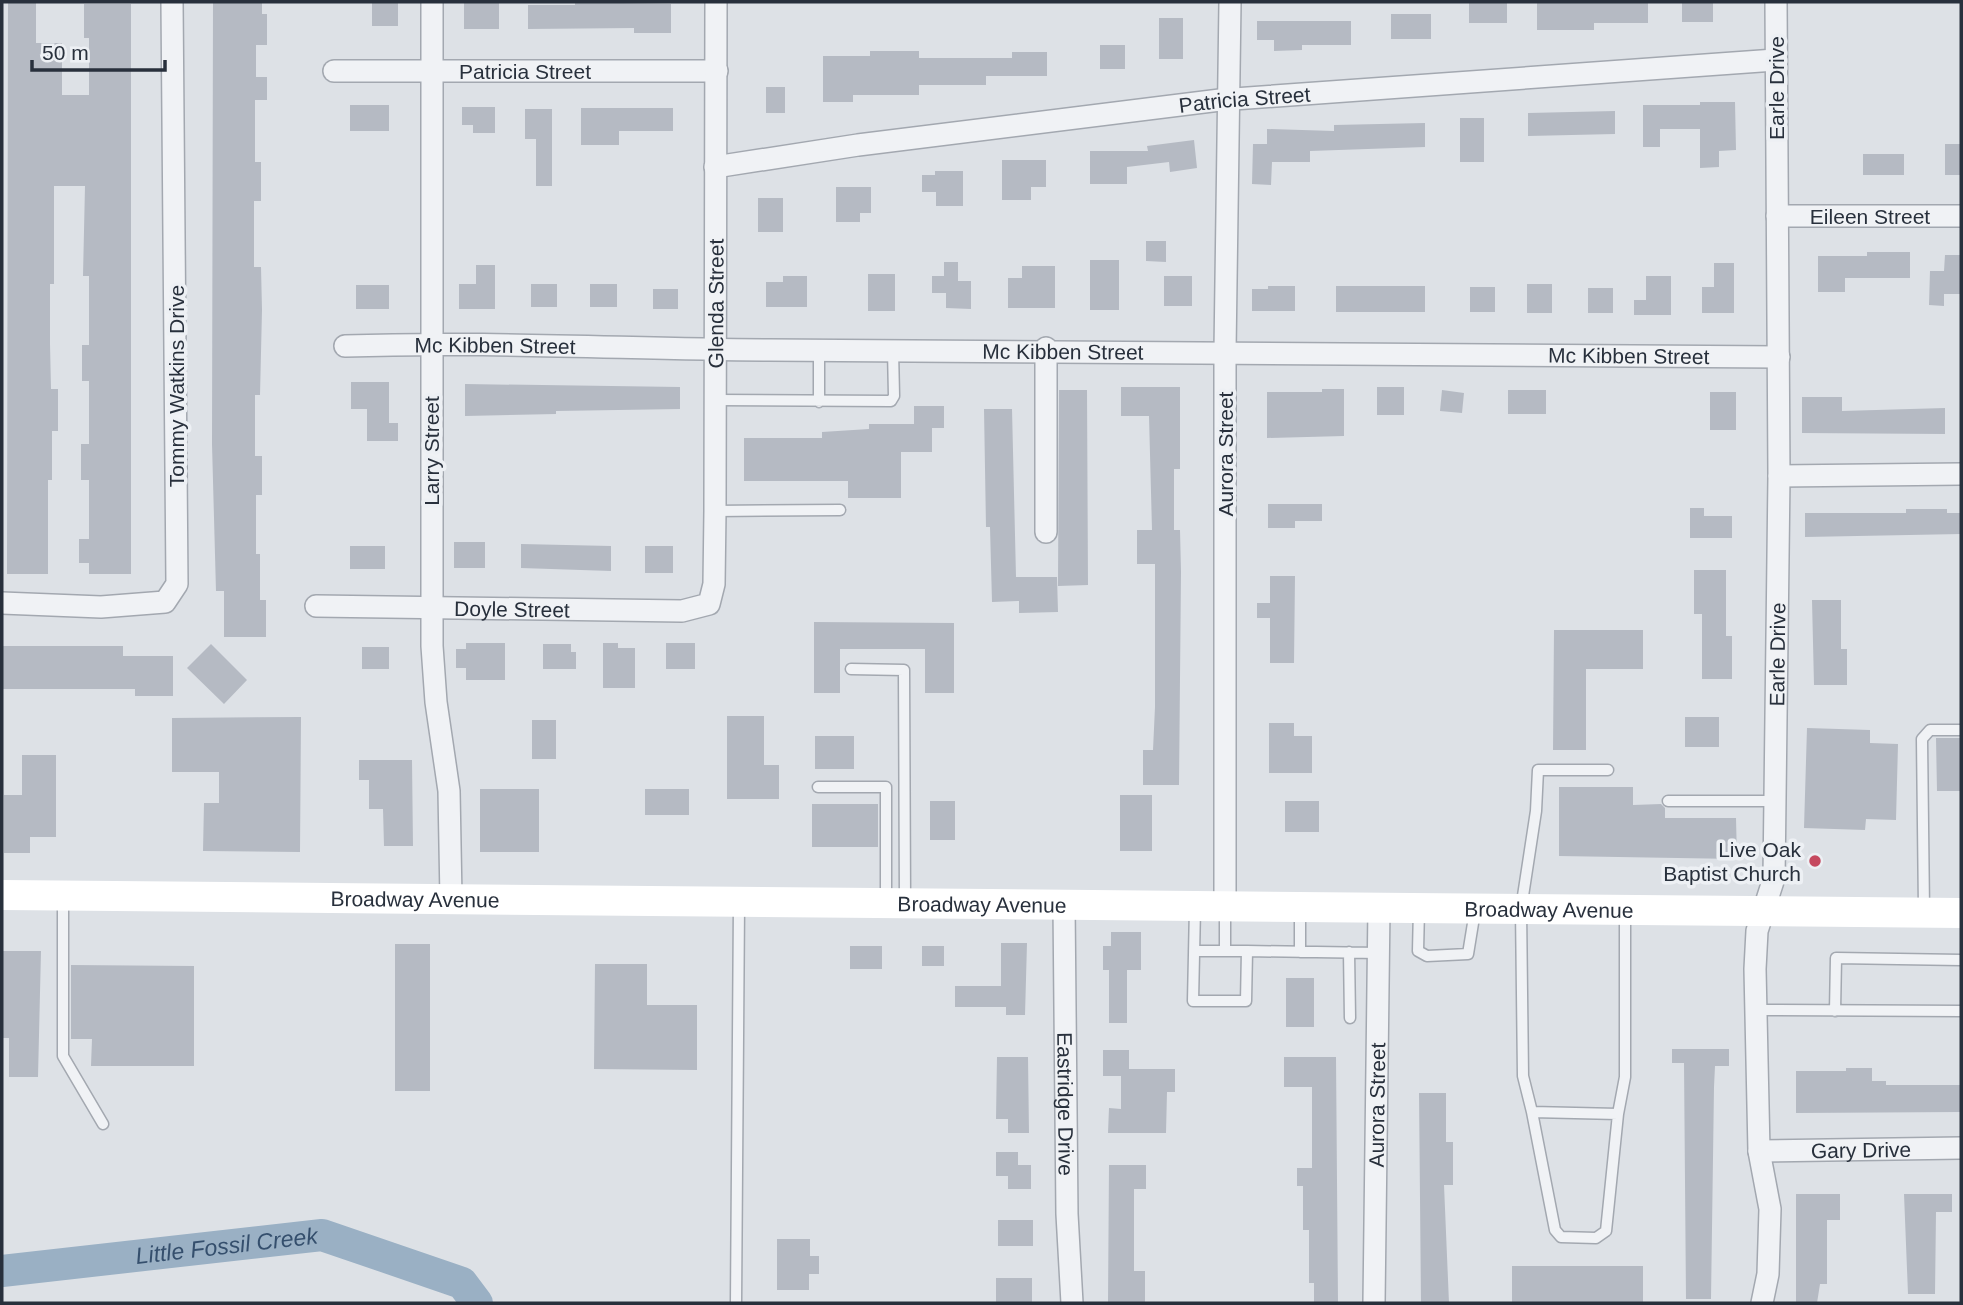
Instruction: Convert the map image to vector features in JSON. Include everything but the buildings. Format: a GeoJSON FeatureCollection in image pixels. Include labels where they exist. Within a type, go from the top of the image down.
{"type":"FeatureCollection","features":[{"type":"Feature","properties":{"kind":"main road","name":"Broadway Avenue"},"geometry":{"type":"LineString","coordinates":[[2,895],[1961,913]]}},
{"type":"Feature","properties":{"kind":"street","name":"Tommy Watkins Drive"},"geometry":{"type":"LineString","coordinates":[[2,603],[101,607],[165,602],[177,584],[172,2]]}},
{"type":"Feature","properties":{"kind":"street","name":"Larry Street"},"geometry":{"type":"LineString","coordinates":[[432,2],[431,608],[436,702],[449,791],[451,899]]}},
{"type":"Feature","properties":{"kind":"street","name":"Glenda Street"},"geometry":{"type":"LineString","coordinates":[[709,604],[714,584],[715,511],[716,2]]}},
{"type":"Feature","properties":{"kind":"street","name":"Aurora Street"},"geometry":{"type":"LineString","coordinates":[[1225,906],[1225,351],[1230,2]]}},
{"type":"Feature","properties":{"kind":"street","name":"Earle Drive"},"geometry":{"type":"LineString","coordinates":[[1762,1303],[1768,1273],[1770,1209],[1759,1151],[1756,1010],[1757,931],[1766,911],[1774,878],[1779,476],[1776,2]]}},
{"type":"Feature","properties":{"kind":"street","name":"Patricia Street"},"geometry":{"type":"LineString","coordinates":[[715,167],[858,145],[1228,100],[1775,60]]}},
{"type":"Feature","properties":{"kind":"street","name":"Patricia Street"},"geometry":{"type":"LineString","coordinates":[[334,71],[716,71]]}},
{"type":"Feature","properties":{"kind":"street","name":"Eileen Street"},"geometry":{"type":"LineString","coordinates":[[1777,216],[1961,216]]}},
{"type":"Feature","properties":{"kind":"street","name":"Mc Kibben Street"},"geometry":{"type":"LineString","coordinates":[[345,346],[432,343],[716,349],[1046,348],[1779,357]]}},
{"type":"Feature","properties":{"kind":"street"},"geometry":{"type":"LineString","coordinates":[[1046,348],[1046,532]]}},
{"type":"Feature","properties":{"kind":"street"},"geometry":{"type":"LineString","coordinates":[[1779,476],[1961,474]]}},
{"type":"Feature","properties":{"kind":"street","name":"Doyle Street"},"geometry":{"type":"LineString","coordinates":[[316,606],[682,611],[709,604]]}},
{"type":"Feature","properties":{"kind":"street","name":"Eastridge Drive"},"geometry":{"type":"LineString","coordinates":[[1064,904],[1067,1214],[1072,1303]]}},
{"type":"Feature","properties":{"kind":"street","name":"Aurora Street"},"geometry":{"type":"LineString","coordinates":[[1374,1303],[1379,907]]}},
{"type":"Feature","properties":{"kind":"street","name":"Gary Drive"},"geometry":{"type":"LineString","coordinates":[[1759,1151],[1961,1148]]}},
{"type":"Feature","properties":{"kind":"lane"},"geometry":{"type":"LineString","coordinates":[[716,400],[891,401],[894,396],[893,349]]}},
{"type":"Feature","properties":{"kind":"lane"},"geometry":{"type":"LineString","coordinates":[[819,350],[819,402]]}},
{"type":"Feature","properties":{"kind":"lane"},"geometry":{"type":"LineString","coordinates":[[715,511],[840,510]]}},
{"type":"Feature","properties":{"kind":"lane"},"geometry":{"type":"LineString","coordinates":[[851,669],[904,670],[895,903]]}},
{"type":"Feature","properties":{"kind":"lane"},"geometry":{"type":"LineString","coordinates":[[1924,912],[1922,739],[1930,730],[1961,730]]}},
{"type":"Feature","properties":{"kind":"lane"},"geometry":{"type":"LineString","coordinates":[[1608,770],[1538,770],[1536,811],[1521,909],[1523,1076],[1555,1230],[1561,1237],[1596,1238],[1606,1231],[1618,1114],[1625,1077],[1625,910]]}},
{"type":"Feature","properties":{"kind":"lane"},"geometry":{"type":"LineString","coordinates":[[818,787],[886,786],[895,903]]}},
{"type":"Feature","properties":{"kind":"lane"},"geometry":{"type":"LineString","coordinates":[[1668,801],[1775,801]]}},
{"type":"Feature","properties":{"kind":"lane"},"geometry":{"type":"LineString","coordinates":[[63,895],[63,1056],[103,1124]]}},
{"type":"Feature","properties":{"kind":"lane"},"geometry":{"type":"LineString","coordinates":[[736,1303],[738,901]]}},
{"type":"Feature","properties":{"kind":"lane"},"geometry":{"type":"LineString","coordinates":[[1195,906],[1193,1001],[1246,1001],[1247,951]]}},
{"type":"Feature","properties":{"kind":"lane"},"geometry":{"type":"LineString","coordinates":[[1225,906],[1225,951]]}},
{"type":"Feature","properties":{"kind":"lane"},"geometry":{"type":"LineString","coordinates":[[1300,906],[1300,952]]}},
{"type":"Feature","properties":{"kind":"lane"},"geometry":{"type":"LineString","coordinates":[[1419,908],[1418,951],[1427,956],[1468,954],[1475,908]]}},
{"type":"Feature","properties":{"kind":"lane"},"geometry":{"type":"LineString","coordinates":[[1194,951],[1378,953]]}},
{"type":"Feature","properties":{"kind":"lane"},"geometry":{"type":"LineString","coordinates":[[1349,952],[1350,1018]]}},
{"type":"Feature","properties":{"kind":"lane"},"geometry":{"type":"LineString","coordinates":[[1835,1011],[1836,958],[1961,960]]}},
{"type":"Feature","properties":{"kind":"lane"},"geometry":{"type":"LineString","coordinates":[[1756,1010],[1961,1011]]}},
{"type":"Feature","properties":{"kind":"lane"},"geometry":{"type":"LineString","coordinates":[[1532,1112],[1618,1114]]}},
{"type":"Feature","properties":{"kind":"waterway","name":"Little Fossil Creek"},"geometry":{"type":"LineString","coordinates":[[2,1271],[322,1235],[462,1283],[477,1303]]}},
{"type":"Feature","properties":{"kind":"place","name":"Live Oak Baptist Church"},"geometry":{"type":"Point","coordinates":[1815,861]}}]}
